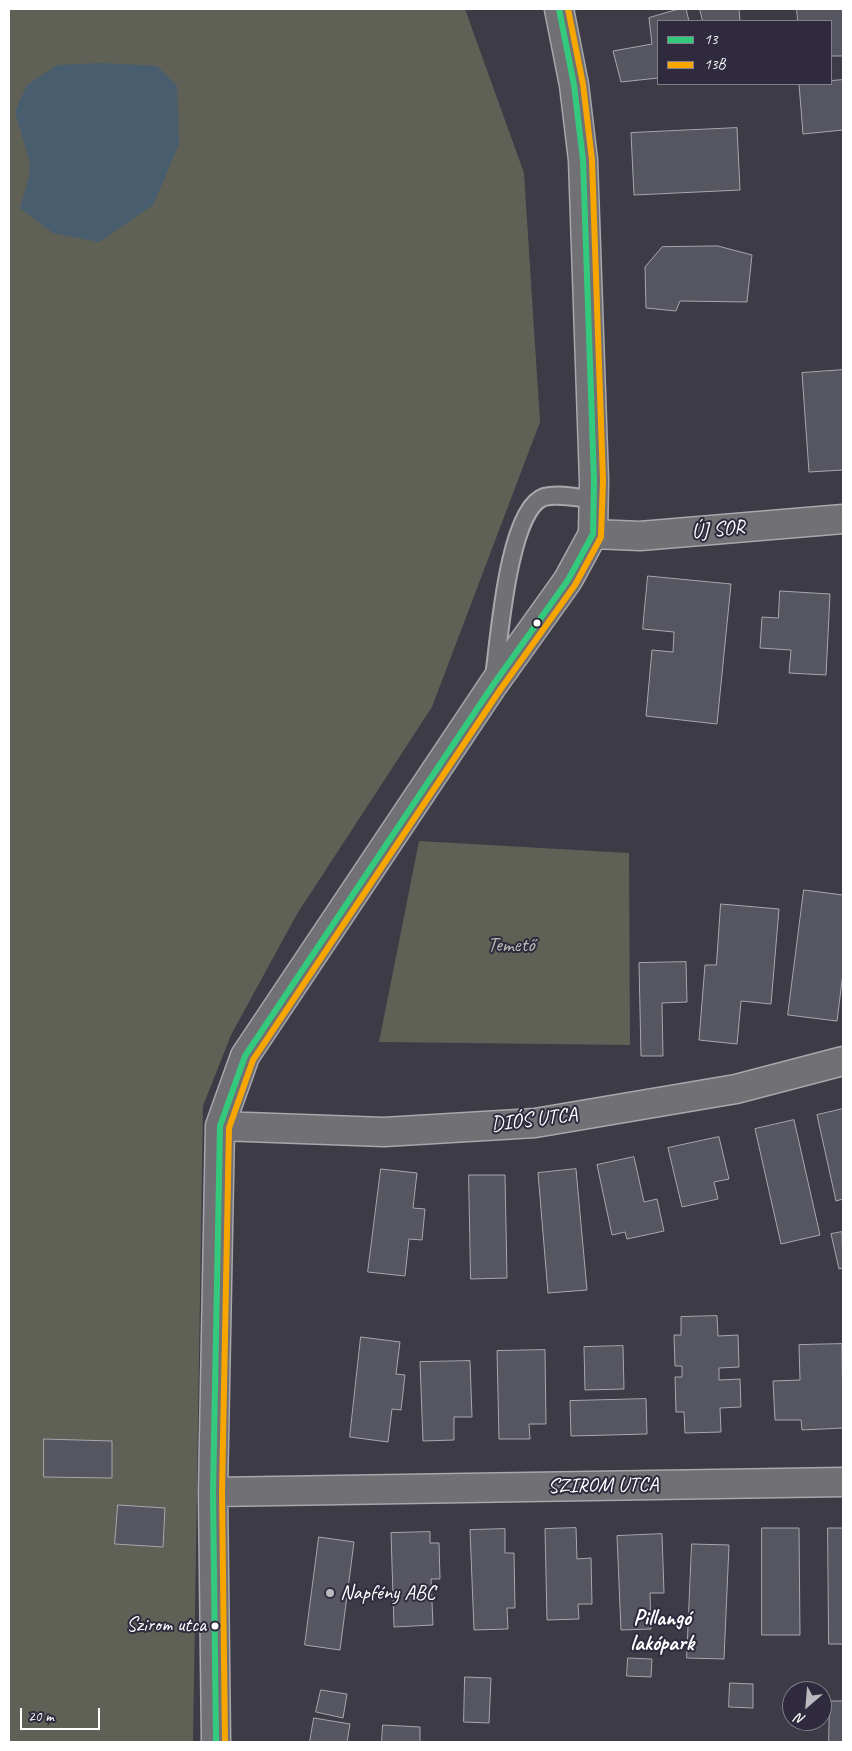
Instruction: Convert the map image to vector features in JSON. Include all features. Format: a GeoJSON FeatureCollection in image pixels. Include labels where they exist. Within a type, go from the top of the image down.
{"type":"FeatureCollection","features":[{"type":"Feature","properties":{"kind":"street"},"geometry":{"type":"LineString","coordinates":[[216,1742],[213,1492],[220,1126],[245,1056],[493,685],[568,580],[593,534],[594,500],[583,160],[574,85],[560,9]]}},
{"type":"Feature","properties":{"kind":"street","name":"ÚJ SOR"},"geometry":{"type":"LineString","coordinates":[[593,534],[640,536],[843,519]]}},
{"type":"Feature","properties":{"kind":"street","name":"DIÓS UTCA"},"geometry":{"type":"LineString","coordinates":[[220,1126],[384,1132],[535,1123],[736,1088],[843,1061]]}},
{"type":"Feature","properties":{"kind":"street","name":"SZIROM UTCA"},"geometry":{"type":"LineString","coordinates":[[213,1492],[843,1482]]}},
{"type":"Feature","properties":{"kind":"lane"},"geometry":{"type":"LineString","coordinates":[[493,685],[511,560],[519,528],[529,509],[544,497],[594,500]]}},
{"type":"Feature","properties":{"kind":"green space"},"geometry":{"type":"Polygon","coordinates":[[[9,9],[465,9],[524,173],[540,422],[432,707],[297,914],[231,1035],[203,1106],[193,1742],[9,1742],[9,9]]]}},
{"type":"Feature","properties":{"kind":"green space","name":"Temető"},"geometry":{"type":"Polygon","coordinates":[[[419,841],[629,853],[630,1045],[379,1042],[419,841]]]}},
{"type":"Feature","properties":{"kind":"water"},"geometry":{"type":"Polygon","coordinates":[[[103,63],[157,66],[177,86],[179,144],[153,205],[99,242],[53,233],[20,208],[29,177],[30,162],[15,112],[27,85],[58,65],[103,63]]]}},
{"type":"Feature","properties":{"kind":"building"},"geometry":{"type":"Polygon","coordinates":[[[679,9],[686,9],[689,20],[657,20],[657,78],[621,82],[613,51],[652,44],[649,18],[679,9]]]}},
{"type":"Feature","properties":{"kind":"building"},"geometry":{"type":"Polygon","coordinates":[[[700,9],[739,9],[740,20],[703,20],[700,9]]]}},
{"type":"Feature","properties":{"kind":"building"},"geometry":{"type":"Polygon","coordinates":[[[797,9],[843,9],[843,56],[832,56],[832,20],[798,20],[797,9]]]}},
{"type":"Feature","properties":{"kind":"building"},"geometry":{"type":"Polygon","coordinates":[[[843,80],[843,130],[803,134],[799,85],[832,85],[832,81],[843,80]]]}},
{"type":"Feature","properties":{"kind":"building"},"geometry":{"type":"Polygon","coordinates":[[[737,128],[740,190],[634,195],[631,133],[737,128]]]}},
{"type":"Feature","properties":{"kind":"building"},"geometry":{"type":"Polygon","coordinates":[[[718,246],[752,255],[747,302],[680,301],[676,311],[646,308],[645,267],[662,247],[718,246]]]}},
{"type":"Feature","properties":{"kind":"building"},"geometry":{"type":"Polygon","coordinates":[[[843,370],[843,470],[809,472],[802,373],[843,370]]]}},
{"type":"Feature","properties":{"kind":"building"},"geometry":{"type":"Polygon","coordinates":[[[648,576],[731,584],[717,724],[646,716],[652,650],[673,652],[674,632],[643,629],[648,576]]]}},
{"type":"Feature","properties":{"kind":"building"},"geometry":{"type":"Polygon","coordinates":[[[780,591],[830,594],[826,675],[789,673],[791,650],[760,648],[762,617],[778,618],[780,591]]]}},
{"type":"Feature","properties":{"kind":"building"},"geometry":{"type":"Polygon","coordinates":[[[804,890],[843,895],[843,973],[837,1021],[788,1015],[804,890]]]}},
{"type":"Feature","properties":{"kind":"building"},"geometry":{"type":"Polygon","coordinates":[[[721,904],[779,909],[771,1004],[741,1001],[737,1044],[699,1040],[705,965],[716,965],[721,904]]]}},
{"type":"Feature","properties":{"kind":"building"},"geometry":{"type":"Polygon","coordinates":[[[686,962],[687,1002],[662,1003],[663,1056],[641,1056],[639,963],[686,962]]]}},
{"type":"Feature","properties":{"kind":"building"},"geometry":{"type":"Polygon","coordinates":[[[843,1109],[843,1199],[836,1201],[817,1115],[843,1109]]]}},
{"type":"Feature","properties":{"kind":"building"},"geometry":{"type":"Polygon","coordinates":[[[794,1120],[820,1235],[781,1244],[755,1129],[794,1120]]]}},
{"type":"Feature","properties":{"kind":"building"},"geometry":{"type":"Polygon","coordinates":[[[719,1137],[729,1179],[714,1182],[718,1199],[682,1207],[668,1148],[719,1137]]]}},
{"type":"Feature","properties":{"kind":"building"},"geometry":{"type":"Polygon","coordinates":[[[634,1157],[644,1202],[657,1199],[664,1231],[627,1239],[625,1232],[612,1235],[597,1165],[634,1157]]]}},
{"type":"Feature","properties":{"kind":"building"},"geometry":{"type":"Polygon","coordinates":[[[381,1169],[417,1173],[413,1208],[425,1209],[422,1240],[409,1239],[405,1276],[368,1272],[381,1169]]]}},
{"type":"Feature","properties":{"kind":"building"},"geometry":{"type":"Polygon","coordinates":[[[576,1169],[587,1290],[548,1293],[538,1173],[576,1169]]]}},
{"type":"Feature","properties":{"kind":"building"},"geometry":{"type":"Polygon","coordinates":[[[469,1175],[505,1175],[507,1278],[471,1279],[469,1175]]]}},
{"type":"Feature","properties":{"kind":"building"},"geometry":{"type":"Polygon","coordinates":[[[842,1232],[843,1268],[839,1269],[831,1234],[842,1232]]]}},
{"type":"Feature","properties":{"kind":"building"},"geometry":{"type":"Polygon","coordinates":[[[717,1316],[718,1336],[738,1335],[739,1367],[719,1368],[719,1380],[740,1379],[741,1407],[720,1408],[721,1432],[685,1433],[684,1412],[676,1412],[675,1377],[682,1377],[682,1366],[675,1366],[674,1335],[681,1335],[681,1317],[717,1316]]]}},
{"type":"Feature","properties":{"kind":"building"},"geometry":{"type":"Polygon","coordinates":[[[361,1337],[400,1342],[396,1374],[405,1375],[401,1410],[392,1409],[388,1442],[350,1437],[361,1337]]]}},
{"type":"Feature","properties":{"kind":"building"},"geometry":{"type":"Polygon","coordinates":[[[842,1344],[843,1428],[802,1430],[801,1420],[775,1420],[773,1381],[800,1380],[799,1345],[842,1344]]]}},
{"type":"Feature","properties":{"kind":"building"},"geometry":{"type":"Polygon","coordinates":[[[623,1346],[624,1389],[585,1390],[584,1347],[623,1346]]]}},
{"type":"Feature","properties":{"kind":"building"},"geometry":{"type":"Polygon","coordinates":[[[545,1350],[546,1424],[529,1424],[530,1439],[499,1439],[497,1351],[545,1350]]]}},
{"type":"Feature","properties":{"kind":"building"},"geometry":{"type":"Polygon","coordinates":[[[470,1361],[472,1417],[454,1417],[454,1440],[423,1441],[420,1362],[470,1361]]]}},
{"type":"Feature","properties":{"kind":"building"},"geometry":{"type":"Polygon","coordinates":[[[646,1399],[647,1434],[571,1436],[570,1401],[646,1399]]]}},
{"type":"Feature","properties":{"kind":"building"},"geometry":{"type":"Polygon","coordinates":[[[44,1439],[112,1441],[112,1478],[44,1477],[44,1439]]]}},
{"type":"Feature","properties":{"kind":"building"},"geometry":{"type":"Polygon","coordinates":[[[118,1505],[165,1508],[163,1547],[115,1544],[118,1505]]]}},
{"type":"Feature","properties":{"kind":"building"},"geometry":{"type":"Polygon","coordinates":[[[576,1528],[577,1559],[591,1558],[592,1604],[578,1604],[579,1619],[547,1620],[545,1529],[576,1528]]]}},
{"type":"Feature","properties":{"kind":"building"},"geometry":{"type":"Polygon","coordinates":[[[762,1528],[799,1528],[800,1635],[762,1635],[762,1528]]]}},
{"type":"Feature","properties":{"kind":"building"},"geometry":{"type":"Polygon","coordinates":[[[828,1528],[843,1528],[843,1644],[829,1644],[828,1528]]]}},
{"type":"Feature","properties":{"kind":"building"},"geometry":{"type":"Polygon","coordinates":[[[505,1529],[505,1553],[514,1553],[515,1608],[507,1608],[508,1629],[474,1630],[470,1530],[505,1529]]]}},
{"type":"Feature","properties":{"kind":"building"},"geometry":{"type":"Polygon","coordinates":[[[430,1532],[430,1543],[439,1543],[440,1579],[431,1579],[433,1625],[394,1627],[391,1533],[430,1532]]]}},
{"type":"Feature","properties":{"kind":"building"},"geometry":{"type":"Polygon","coordinates":[[[662,1534],[664,1593],[650,1593],[651,1629],[621,1630],[617,1536],[662,1534]]]}},
{"type":"Feature","properties":{"kind":"building","name":"Napfény ABC"},"geometry":{"type":"Polygon","coordinates":[[[319,1537],[354,1542],[340,1650],[305,1645],[319,1537]]]}},
{"type":"Feature","properties":{"kind":"building"},"geometry":{"type":"Polygon","coordinates":[[[692,1544],[729,1545],[724,1659],[687,1658],[692,1544]]]}},
{"type":"Feature","properties":{"kind":"building"},"geometry":{"type":"Polygon","coordinates":[[[628,1658],[652,1659],[651,1677],[627,1676],[628,1658]]]}},
{"type":"Feature","properties":{"kind":"building"},"geometry":{"type":"Polygon","coordinates":[[[465,1677],[491,1678],[489,1723],[464,1722],[465,1677]]]}},
{"type":"Feature","properties":{"kind":"building"},"geometry":{"type":"Polygon","coordinates":[[[730,1683],[753,1684],[753,1708],[729,1707],[730,1683]]]}},
{"type":"Feature","properties":{"kind":"building"},"geometry":{"type":"Polygon","coordinates":[[[321,1690],[347,1694],[343,1718],[316,1712],[321,1690]]]}},
{"type":"Feature","properties":{"kind":"building"},"geometry":{"type":"Polygon","coordinates":[[[832,1701],[843,1701],[843,1742],[829,1742],[829,1731],[832,1731],[832,1701]]]}},
{"type":"Feature","properties":{"kind":"building"},"geometry":{"type":"Polygon","coordinates":[[[314,1718],[350,1724],[347,1742],[310,1742],[314,1718]]]}},
{"type":"Feature","properties":{"kind":"building"},"geometry":{"type":"Polygon","coordinates":[[[383,1725],[420,1727],[420,1742],[382,1742],[383,1725]]]}},
{"type":"Feature","properties":{"kind":"transit line","name":"13"},"geometry":{"type":"LineString","coordinates":[[216,1742],[213,1492],[220,1126],[245,1056],[493,685],[568,580],[593,534],[594,481],[583,160],[574,85],[559,9]]}},
{"type":"Feature","properties":{"kind":"transit line","name":"13B"},"geometry":{"type":"LineString","coordinates":[[225,1742],[222,1492],[229,1128],[253,1060],[500,690],[575,585],[601,537],[603,481],[592,160],[583,84],[568,9]]}},
{"type":"Feature","properties":{"kind":"place","name":"Napfény ABC"},"geometry":{"type":"Point","coordinates":[330,1593]}},
{"type":"Feature","properties":{"kind":"place","name":"Szirom utca"},"geometry":{"type":"Point","coordinates":[215,1626]}},
{"type":"Feature","properties":{"kind":"district","name":"Pillangó lakópark"},"geometry":{"type":"Point","coordinates":[662,1632]}}]}
